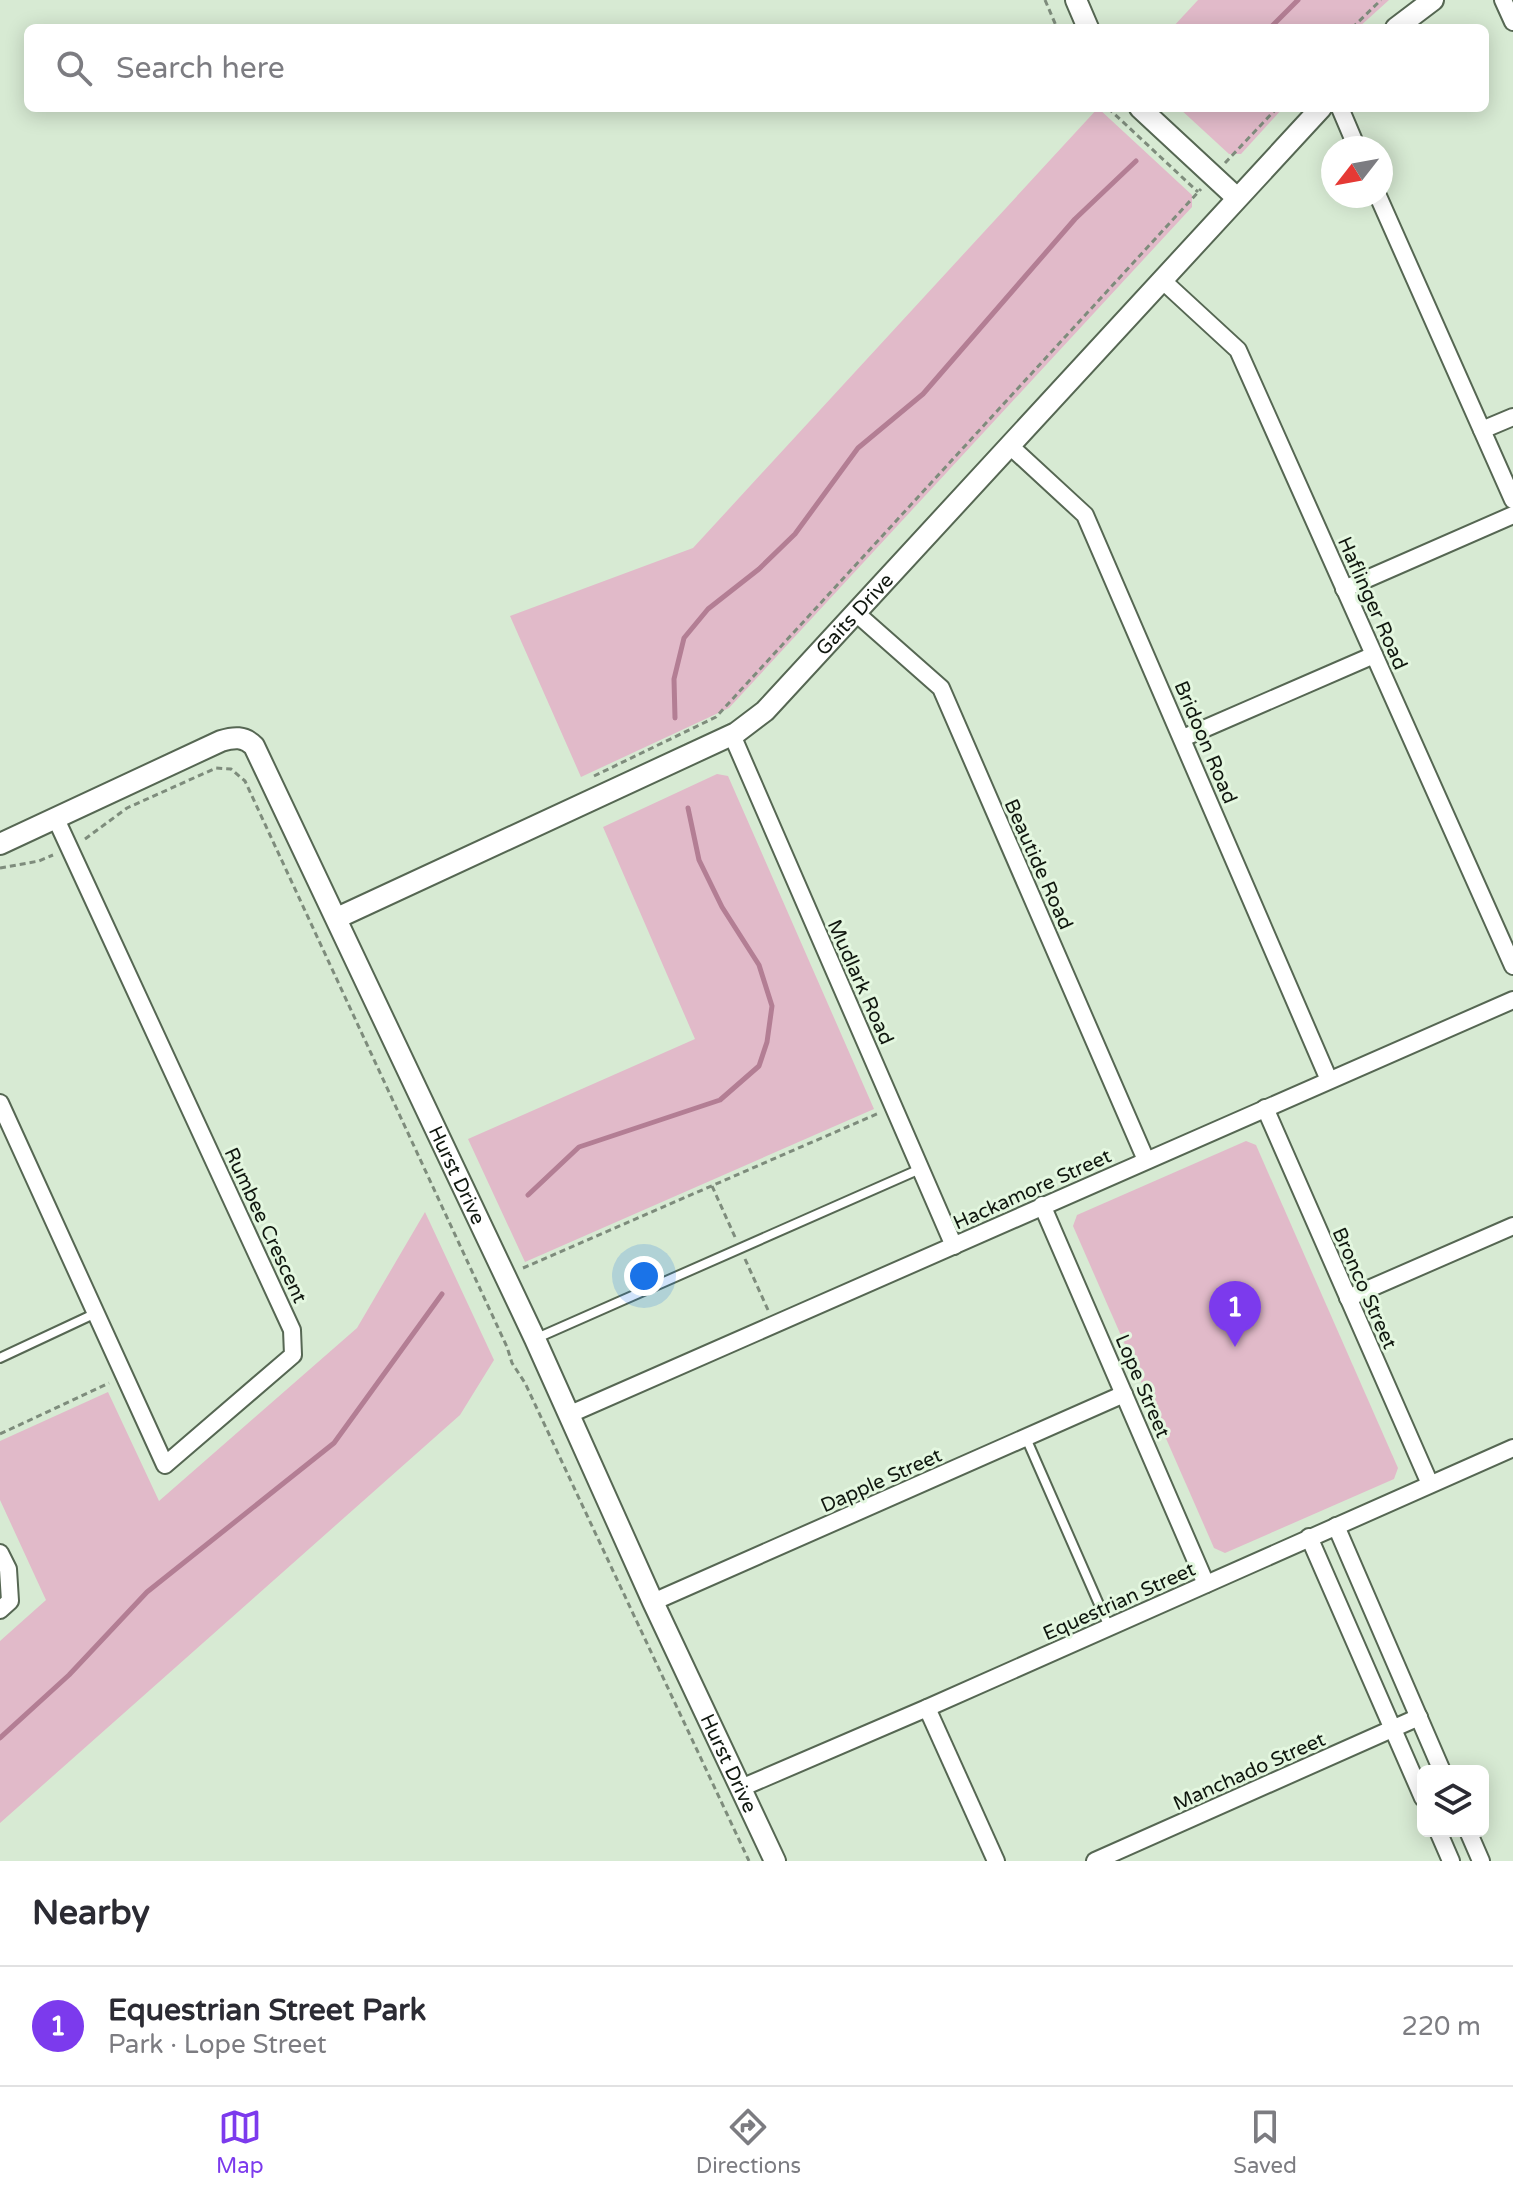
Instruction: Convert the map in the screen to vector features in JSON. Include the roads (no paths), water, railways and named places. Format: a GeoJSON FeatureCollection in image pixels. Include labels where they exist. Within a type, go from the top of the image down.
{"type":"FeatureCollection","features":[{"type":"Feature","properties":{"kind":"street"},"geometry":{"type":"LineString","coordinates":[[1076,0],[1086,24]]}},
{"type":"Feature","properties":{"kind":"street"},"geometry":{"type":"LineString","coordinates":[[1401,24],[1433,0]]}},
{"type":"Feature","properties":{"kind":"street"},"geometry":{"type":"LineString","coordinates":[[1503,0],[1513,22]]}},
{"type":"Feature","properties":{"kind":"street"},"geometry":{"type":"LineString","coordinates":[[1144,112],[1237,198]]}},
{"type":"Feature","properties":{"kind":"street","name":"Gaits Drive"},"geometry":{"type":"LineString","coordinates":[[337,918],[732,735],[765,711],[1317,112]]}},
{"type":"Feature","properties":{"kind":"street"},"geometry":{"type":"LineString","coordinates":[[1342,112],[1352,136]]}},
{"type":"Feature","properties":{"kind":"street"},"geometry":{"type":"LineString","coordinates":[[1383,208],[1513,500]]}},
{"type":"Feature","properties":{"kind":"street","name":"Haflinger Road"},"geometry":{"type":"LineString","coordinates":[[1162,280],[1238,350],[1513,966]]}},
{"type":"Feature","properties":{"kind":"street"},"geometry":{"type":"LineString","coordinates":[[1482,430],[1513,417]]}},
{"type":"Feature","properties":{"kind":"street","name":"Bridoon Road"},"geometry":{"type":"LineString","coordinates":[[1009,445],[1085,515],[1329,1080]]}},
{"type":"Feature","properties":{"kind":"street"},"geometry":{"type":"LineString","coordinates":[[1344,589],[1513,515]]}},
{"type":"Feature","properties":{"kind":"street","name":"Beautide Road"},"geometry":{"type":"LineString","coordinates":[[856,613],[941,688],[1146,1160]]}},
{"type":"Feature","properties":{"kind":"street"},"geometry":{"type":"LineString","coordinates":[[1183,738],[1374,655]]}},
{"type":"Feature","properties":{"kind":"street","name":"Mudlark Road"},"geometry":{"type":"LineString","coordinates":[[732,735],[954,1246]]}},
{"type":"Feature","properties":{"kind":"street","name":"Hurst Drive"},"geometry":{"type":"LineString","coordinates":[[0,844],[221,741],[233,737],[248,740],[261,758],[535,1339],[653,1602],[775,1861]]}},
{"type":"Feature","properties":{"kind":"street","name":"Rumbee Crescent"},"geometry":{"type":"LineString","coordinates":[[0,1103],[165,1465],[293,1355],[292,1330],[56,819]]}},
{"type":"Feature","properties":{"kind":"street","name":"Hackamore Street"},"geometry":{"type":"LineString","coordinates":[[568,1415],[1513,1000]]}},
{"type":"Feature","properties":{"kind":"street","name":"Bronco Street"},"geometry":{"type":"LineString","coordinates":[[1265,1108],[1430,1484]]}},
{"type":"Feature","properties":{"kind":"street","name":"Lope Street"},"geometry":{"type":"LineString","coordinates":[[1042,1205],[1206,1584]]}},
{"type":"Feature","properties":{"kind":"street"},"geometry":{"type":"LineString","coordinates":[[1348,1298],[1513,1226]]}},
{"type":"Feature","properties":{"kind":"street","name":"Dapple Street"},"geometry":{"type":"LineString","coordinates":[[653,1602],[1124,1394]]}},
{"type":"Feature","properties":{"kind":"street"},"geometry":{"type":"LineString","coordinates":[[1509,1449],[1513,1468]]}},
{"type":"Feature","properties":{"kind":"street","name":"Equestrian Street"},"geometry":{"type":"LineString","coordinates":[[741,1788],[1509,1449]]}},
{"type":"Feature","properties":{"kind":"street"},"geometry":{"type":"LineString","coordinates":[[1336,1526],[1439,1765]]}},
{"type":"Feature","properties":{"kind":"street"},"geometry":{"type":"LineString","coordinates":[[1309,1537],[1417,1784]]}},
{"type":"Feature","properties":{"kind":"street"},"geometry":{"type":"LineString","coordinates":[[0,1553],[8,1569],[10,1601],[0,1610]]}},
{"type":"Feature","properties":{"kind":"street"},"geometry":{"type":"LineString","coordinates":[[927,1708],[996,1861]]}},
{"type":"Feature","properties":{"kind":"street","name":"Manchado Street"},"geometry":{"type":"LineString","coordinates":[[1095,1861],[1419,1717]]}},
{"type":"Feature","properties":{"kind":"street"},"geometry":{"type":"LineString","coordinates":[[1441,1837],[1451,1861]]}},
{"type":"Feature","properties":{"kind":"street"},"geometry":{"type":"LineString","coordinates":[[1471,1837],[1481,1861]]}},
{"type":"Feature","properties":{"kind":"lane"},"geometry":{"type":"LineString","coordinates":[[535,1339],[920,1169]]}},
{"type":"Feature","properties":{"kind":"lane"},"geometry":{"type":"LineString","coordinates":[[0,1358],[96,1313]]}},
{"type":"Feature","properties":{"kind":"lane"},"geometry":{"type":"LineString","coordinates":[[1026,1438],[1109,1627]]}},
{"type":"Feature","properties":{"kind":"waterway"},"geometry":{"type":"LineString","coordinates":[[1274,24],[1298,0]]}},
{"type":"Feature","properties":{"kind":"waterway"},"geometry":{"type":"LineString","coordinates":[[675,718],[674,679],[684,638],[708,609],[759,569],[795,534],[858,448],[923,394],[1075,219],[1136,161]]}},
{"type":"Feature","properties":{"kind":"waterway"},"geometry":{"type":"LineString","coordinates":[[528,1195],[579,1147],[720,1100],[759,1066],[767,1042],[772,1006],[759,965],[722,907],[699,860],[688,808]]}},
{"type":"Feature","properties":{"kind":"waterway"},"geometry":{"type":"LineString","coordinates":[[0,1738],[69,1675],[147,1592],[334,1443],[442,1294]]}},
{"type":"Feature","properties":{"kind":"place","name":"Equestrian Street Park"},"geometry":{"type":"Point","coordinates":[1235,1347]}}]}
